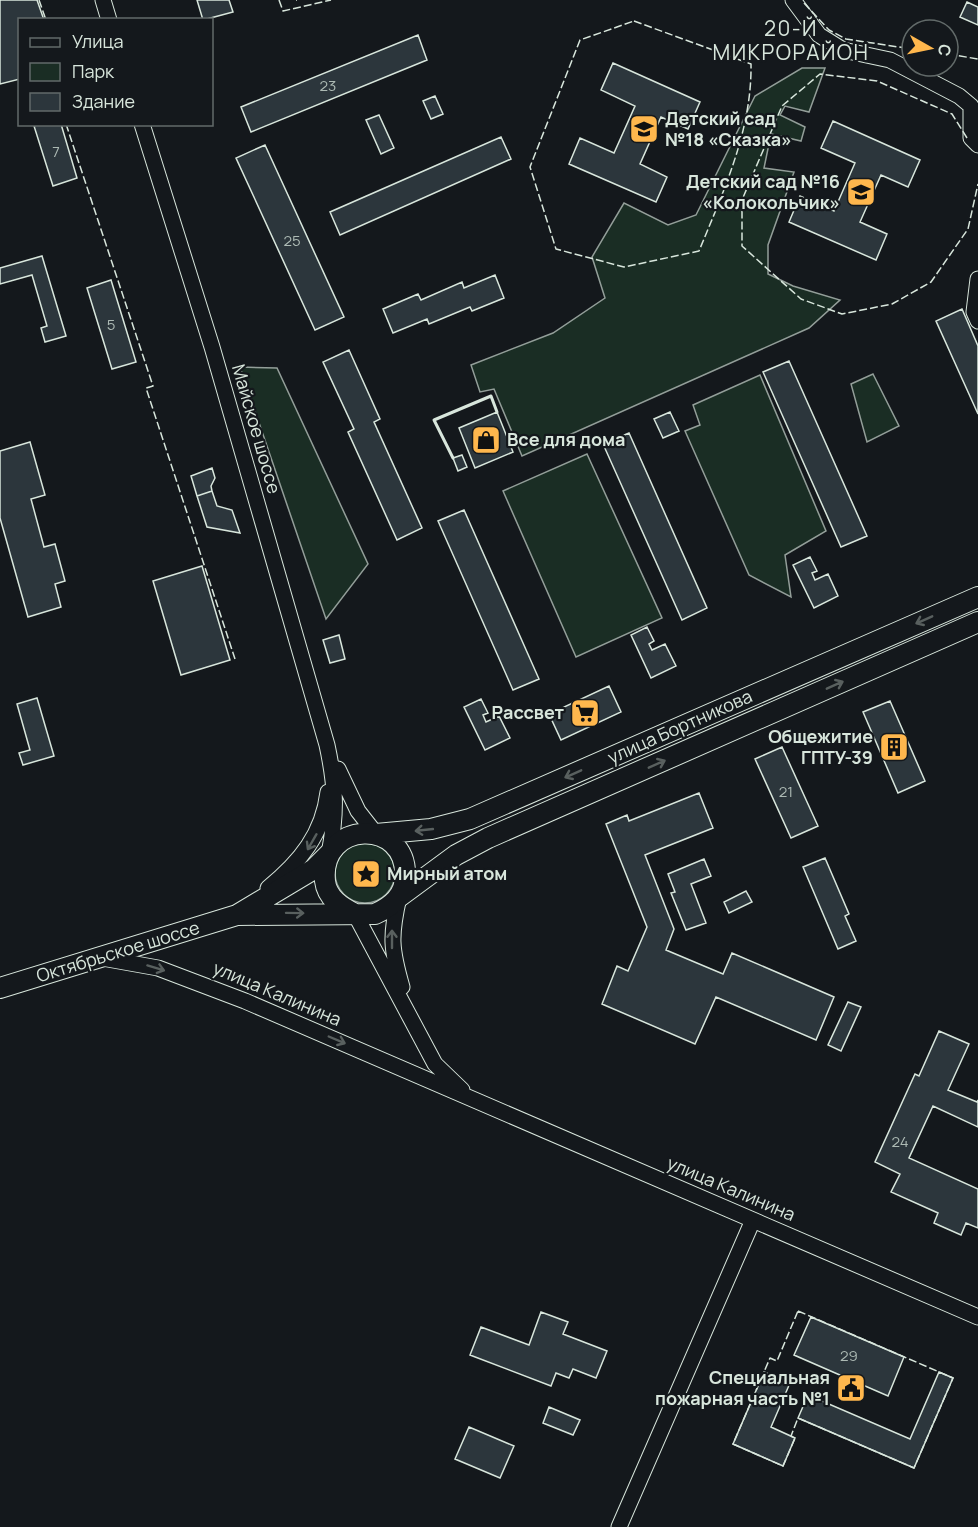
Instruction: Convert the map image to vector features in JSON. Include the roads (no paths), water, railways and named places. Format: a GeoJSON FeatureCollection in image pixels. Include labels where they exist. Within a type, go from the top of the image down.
{"type":"FeatureCollection","features":[{"type":"Feature","properties":{"kind":"main road","name":"улица Бортникова"},"geometry":{"type":"LineString","coordinates":[[376,834],[431,830],[470,819],[978,597]]}},
{"type":"Feature","properties":{"kind":"main road","name":"улица Бортникова"},"geometry":{"type":"LineString","coordinates":[[399,897],[456,855],[488,838],[978,622]]}},
{"type":"Feature","properties":{"kind":"main road"},"geometry":{"type":"LineString","coordinates":[[356,834],[376,834],[391,842],[401,854],[406,867],[405,882],[399,897],[387,908],[375,914],[355,914],[333,900],[326,886],[324,870],[329,854],[340,841],[356,834]]}},
{"type":"Feature","properties":{"kind":"main road","name":"Октябрьское шоссе"},"geometry":{"type":"LineString","coordinates":[[0,988],[237,915],[314,869],[329,854]]}},
{"type":"Feature","properties":{"kind":"main road","name":"Октябрьское шоссе"},"geometry":{"type":"LineString","coordinates":[[237,915],[355,914]]}},
{"type":"Feature","properties":{"kind":"street"},"geometry":{"type":"LineString","coordinates":[[103,0],[108,18]]}},
{"type":"Feature","properties":{"kind":"street"},"geometry":{"type":"LineString","coordinates":[[793,0],[819,35],[843,50],[890,60],[959,96],[971,106],[971,138],[978,145]]}},
{"type":"Feature","properties":{"kind":"street","name":"Майское шоссе"},"geometry":{"type":"LineString","coordinates":[[143,126],[214,354],[327,745],[336,785],[334,830],[329,854]]}},
{"type":"Feature","properties":{"kind":"street"},"geometry":{"type":"LineString","coordinates":[[978,279],[974,312],[978,321]]}},
{"type":"Feature","properties":{"kind":"street","name":"Майское шоссе"},"geometry":{"type":"LineString","coordinates":[[327,745],[358,811],[376,834]]}},
{"type":"Feature","properties":{"kind":"street","name":"Майское шоссе"},"geometry":{"type":"LineString","coordinates":[[237,915],[285,874],[314,838],[326,807],[331,768],[327,745]]}},
{"type":"Feature","properties":{"kind":"street","name":"улица Калинина"},"geometry":{"type":"LineString","coordinates":[[399,897],[392,928],[391,949],[410,1016]]}},
{"type":"Feature","properties":{"kind":"street","name":"улица Калинина"},"geometry":{"type":"LineString","coordinates":[[355,914],[435,1064],[468,1096]]}},
{"type":"Feature","properties":{"kind":"street","name":"улица Калинина"},"geometry":{"type":"LineString","coordinates":[[98,958],[144,964],[202,984],[468,1096],[978,1317]]}},
{"type":"Feature","properties":{"kind":"street"},"geometry":{"type":"LineString","coordinates":[[619,1527],[753,1220]]}},
{"type":"Feature","properties":{"kind":"place","name":"Детский сад №18 «Сказка»"},"geometry":{"type":"Point","coordinates":[644,129]}},
{"type":"Feature","properties":{"kind":"place","name":"Детский сад №16 «Колокольчик»"},"geometry":{"type":"Point","coordinates":[861,192]}},
{"type":"Feature","properties":{"kind":"place","name":"Все для дома"},"geometry":{"type":"Point","coordinates":[486,440]}},
{"type":"Feature","properties":{"kind":"place","name":"Рассвет"},"geometry":{"type":"Point","coordinates":[585,713]}},
{"type":"Feature","properties":{"kind":"place","name":"Общежитие ГПТУ-39"},"geometry":{"type":"Point","coordinates":[894,747]}},
{"type":"Feature","properties":{"kind":"place","name":"Мирный атом"},"geometry":{"type":"Point","coordinates":[366,874]}},
{"type":"Feature","properties":{"kind":"place","name":"Специальная пожарная часть №1"},"geometry":{"type":"Point","coordinates":[851,1388]}},
{"type":"Feature","properties":{"kind":"district","name":"20-Й МИКРОРАЙОН"},"geometry":{"type":"Point","coordinates":[791,41]}}]}
